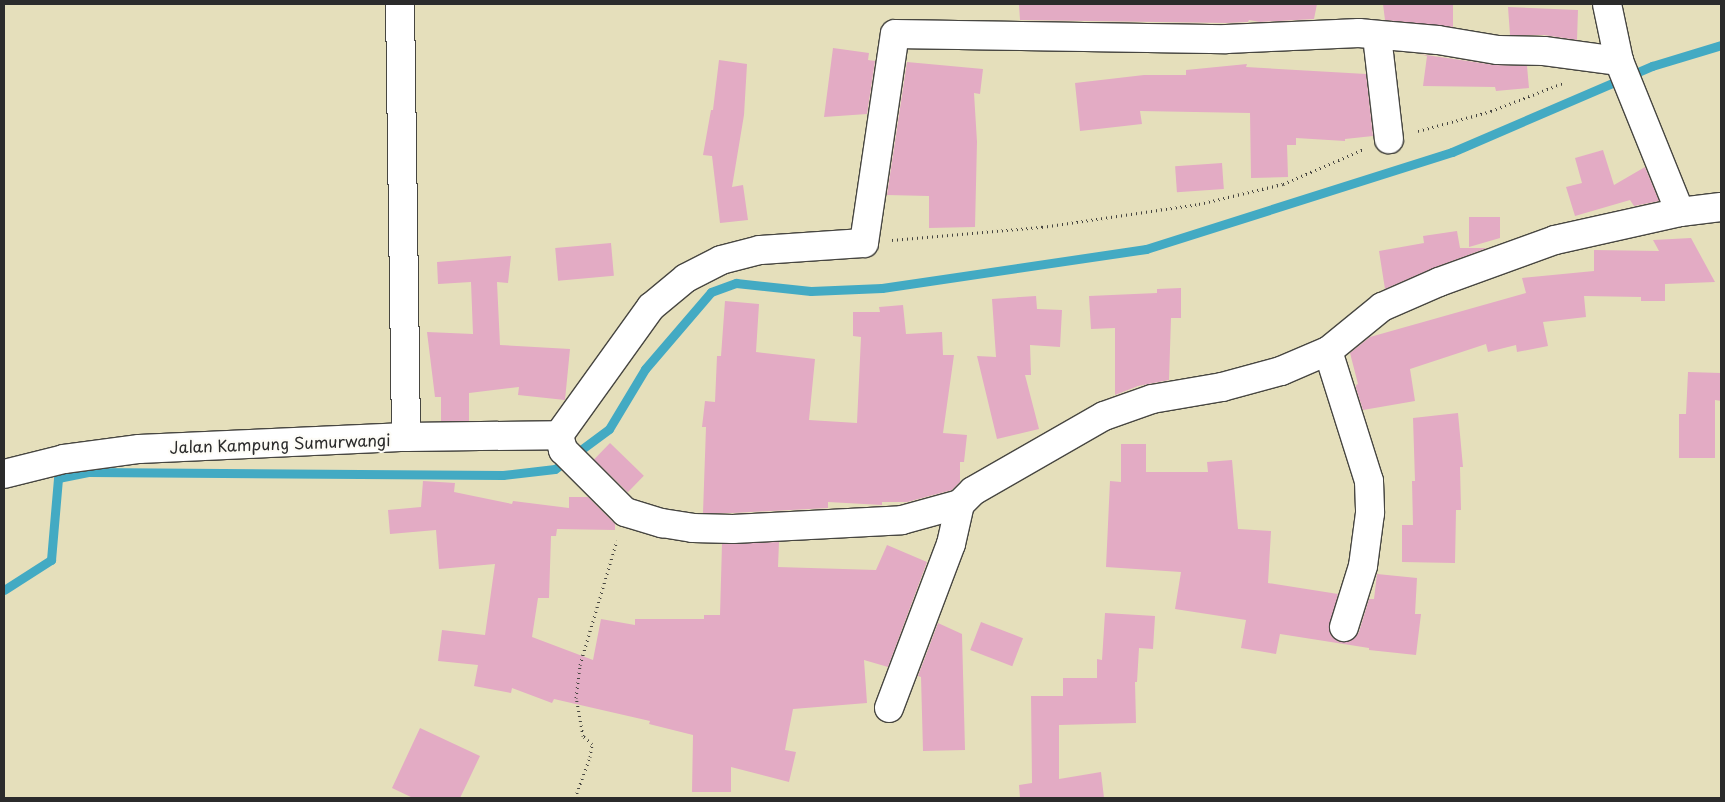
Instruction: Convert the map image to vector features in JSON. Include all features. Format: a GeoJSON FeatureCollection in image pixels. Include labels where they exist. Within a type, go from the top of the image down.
{"type":"FeatureCollection","features":[{"type":"Feature","properties":{"kind":"street"},"geometry":{"type":"LineString","coordinates":[[400,4],[406,437]]}},
{"type":"Feature","properties":{"kind":"street"},"geometry":{"type":"LineString","coordinates":[[1608,4],[1625,75],[1680,212]]}},
{"type":"Feature","properties":{"kind":"street"},"geometry":{"type":"LineString","coordinates":[[1625,75],[1544,51],[1498,50],[1438,40],[1359,33],[1226,39],[895,34],[864,243],[760,250],[722,260],[686,278],[650,307],[561,443],[590,478],[626,512],[662,523],[692,528],[733,529],[865,524],[902,520],[960,504],[973,491],[1104,416],[1152,399],[1222,387],[1281,371],[1328,351],[1382,307],[1438,282],[1555,240],[1680,212],[1721,208]]}},
{"type":"Feature","properties":{"kind":"street"},"geometry":{"type":"LineString","coordinates":[[1377,36],[1389,139]]}},
{"type":"Feature","properties":{"kind":"street"},"geometry":{"type":"LineString","coordinates":[[1328,351],[1369,481],[1370,512],[1363,566],[1344,627]]}},
{"type":"Feature","properties":{"kind":"street","name":"Jalan Kampung Sumurwangi"},"geometry":{"type":"LineString","coordinates":[[4,474],[64,459],[139,449],[406,437],[561,443]]}},
{"type":"Feature","properties":{"kind":"street"},"geometry":{"type":"LineString","coordinates":[[889,708],[951,544],[960,504]]}},
{"type":"Feature","properties":{"kind":"path"},"geometry":{"type":"LineString","coordinates":[[864,243],[1042,227],[1199,204],[1283,184],[1389,139],[1491,112],[1564,83]]}},
{"type":"Feature","properties":{"kind":"path"},"geometry":{"type":"LineString","coordinates":[[575,798],[590,757],[592,744],[583,736],[576,698],[580,665],[626,512]]}},
{"type":"Feature","properties":{"kind":"building"},"geometry":{"type":"Polygon","coordinates":[[[1317,4],[1314,19],[1260,22],[1249,20],[1248,22],[1226,23],[1020,20],[1019,5],[1317,4]]]}},
{"type":"Feature","properties":{"kind":"building"},"geometry":{"type":"Polygon","coordinates":[[[1383,4],[1453,4],[1453,27],[1385,20],[1383,4]]]}},
{"type":"Feature","properties":{"kind":"building"},"geometry":{"type":"Polygon","coordinates":[[[1508,7],[1578,10],[1577,40],[1544,35],[1510,35],[1508,7]]]}},
{"type":"Feature","properties":{"kind":"building"},"geometry":{"type":"Polygon","coordinates":[[[833,48],[869,53],[868,60],[875,61],[867,114],[824,117],[833,48]]]}},
{"type":"Feature","properties":{"kind":"building"},"geometry":{"type":"Polygon","coordinates":[[[1419,54],[1495,65],[1527,66],[1529,88],[1496,91],[1495,87],[1423,86],[1427,56],[1419,54]]]}},
{"type":"Feature","properties":{"kind":"building"},"geometry":{"type":"Polygon","coordinates":[[[719,60],[747,64],[744,115],[732,187],[743,185],[748,220],[720,223],[712,156],[703,155],[711,110],[713,110],[719,60]]]}},
{"type":"Feature","properties":{"kind":"building"},"geometry":{"type":"Polygon","coordinates":[[[907,62],[983,69],[980,94],[974,93],[977,142],[975,227],[929,228],[929,196],[887,195],[907,62]]]}},
{"type":"Feature","properties":{"kind":"building"},"geometry":{"type":"Polygon","coordinates":[[[1247,64],[1246,67],[1366,74],[1373,136],[1345,139],[1345,141],[1296,138],[1296,145],[1287,145],[1288,177],[1251,178],[1250,113],[1140,111],[1142,124],[1080,131],[1075,83],[1144,75],[1186,75],[1186,70],[1247,64]]]}},
{"type":"Feature","properties":{"kind":"building"},"geometry":{"type":"Polygon","coordinates":[[[1603,150],[1614,185],[1645,167],[1659,201],[1634,206],[1630,200],[1575,216],[1566,187],[1582,183],[1575,158],[1603,150]]]}},
{"type":"Feature","properties":{"kind":"building"},"geometry":{"type":"Polygon","coordinates":[[[1222,163],[1224,189],[1177,192],[1175,166],[1222,163]]]}},
{"type":"Feature","properties":{"kind":"building"},"geometry":{"type":"Polygon","coordinates":[[[1469,217],[1500,217],[1500,238],[1469,247],[1469,217]]]}},
{"type":"Feature","properties":{"kind":"building"},"geometry":{"type":"Polygon","coordinates":[[[1457,231],[1460,248],[1487,248],[1433,268],[1385,289],[1379,251],[1424,243],[1423,236],[1457,231]]]}},
{"type":"Feature","properties":{"kind":"building"},"geometry":{"type":"Polygon","coordinates":[[[1691,238],[1715,282],[1665,284],[1665,301],[1641,301],[1641,297],[1584,296],[1586,317],[1543,322],[1548,346],[1517,352],[1516,345],[1488,352],[1486,344],[1410,369],[1415,401],[1363,410],[1356,388],[1358,384],[1350,353],[1370,337],[1526,293],[1522,278],[1594,271],[1594,250],[1659,251],[1653,240],[1691,238]]]}},
{"type":"Feature","properties":{"kind":"building"},"geometry":{"type":"Polygon","coordinates":[[[611,243],[614,276],[558,281],[555,248],[611,243]]]}},
{"type":"Feature","properties":{"kind":"building"},"geometry":{"type":"Polygon","coordinates":[[[511,256],[508,283],[497,282],[500,345],[570,349],[565,400],[518,395],[519,387],[469,393],[469,421],[441,421],[441,397],[435,397],[427,332],[473,334],[471,282],[438,284],[437,262],[511,256]]]}},
{"type":"Feature","properties":{"kind":"building"},"geometry":{"type":"Polygon","coordinates":[[[1181,288],[1181,318],[1171,318],[1169,380],[1138,386],[1115,395],[1115,328],[1091,329],[1089,296],[1157,293],[1157,289],[1181,288]]]}},
{"type":"Feature","properties":{"kind":"building"},"geometry":{"type":"Polygon","coordinates":[[[1036,296],[1037,309],[1062,310],[1060,347],[1030,345],[1031,375],[1025,375],[1039,429],[997,439],[977,356],[996,357],[992,299],[1036,296]]]}},
{"type":"Feature","properties":{"kind":"building"},"geometry":{"type":"Polygon","coordinates":[[[725,301],[759,304],[756,352],[815,359],[809,420],[857,423],[861,337],[853,336],[853,312],[880,312],[879,307],[903,305],[906,334],[942,332],[943,355],[954,355],[943,433],[967,435],[964,462],[960,462],[960,482],[952,490],[907,502],[882,502],[882,505],[828,502],[828,508],[703,513],[706,427],[702,427],[705,401],[715,402],[717,356],[721,356],[725,301]]]}},
{"type":"Feature","properties":{"kind":"building"},"geometry":{"type":"Polygon","coordinates":[[[1688,372],[1721,373],[1721,401],[1715,400],[1715,458],[1679,458],[1679,414],[1686,414],[1688,372]]]}},
{"type":"Feature","properties":{"kind":"building"},"geometry":{"type":"Polygon","coordinates":[[[1458,413],[1463,467],[1460,467],[1461,510],[1456,510],[1455,563],[1402,562],[1402,525],[1413,525],[1412,481],[1415,481],[1413,418],[1458,413]]]}},
{"type":"Feature","properties":{"kind":"building"},"geometry":{"type":"Polygon","coordinates":[[[610,443],[644,476],[628,492],[594,460],[610,443]]]}},
{"type":"Feature","properties":{"kind":"building"},"geometry":{"type":"Polygon","coordinates":[[[1121,444],[1146,444],[1146,472],[1208,472],[1207,462],[1232,460],[1238,529],[1271,531],[1268,583],[1338,594],[1329,630],[1332,637],[1339,642],[1348,642],[1355,638],[1359,632],[1369,599],[1374,599],[1377,574],[1417,578],[1415,614],[1421,614],[1416,655],[1369,650],[1369,648],[1280,634],[1276,654],[1241,648],[1246,620],[1175,609],[1181,572],[1106,567],[1110,481],[1121,482],[1121,444]]]}},
{"type":"Feature","properties":{"kind":"building"},"geometry":{"type":"Polygon","coordinates":[[[423,481],[455,483],[454,492],[512,504],[513,501],[569,508],[569,497],[588,497],[615,524],[615,530],[557,529],[556,536],[551,536],[549,598],[538,598],[532,637],[593,660],[601,619],[635,625],[635,619],[704,619],[704,615],[720,615],[722,544],[779,542],[778,567],[876,570],[887,545],[927,562],[888,667],[864,660],[867,703],[793,709],[785,750],[796,752],[789,782],[731,767],[731,792],[692,792],[693,735],[649,724],[650,721],[554,699],[552,703],[512,688],[511,693],[474,686],[478,665],[438,661],[442,630],[485,635],[495,564],[439,569],[436,530],[390,534],[388,510],[421,507],[423,481]]]}},
{"type":"Feature","properties":{"kind":"building"},"geometry":{"type":"Polygon","coordinates":[[[1105,613],[1155,616],[1153,649],[1139,648],[1137,682],[1135,682],[1136,723],[1059,725],[1059,779],[1101,772],[1104,798],[1020,798],[1019,785],[1032,783],[1031,696],[1063,696],[1063,678],[1097,678],[1097,659],[1102,660],[1105,613]]]}},
{"type":"Feature","properties":{"kind":"building"},"geometry":{"type":"Polygon","coordinates":[[[981,622],[1023,638],[1012,666],[970,650],[981,622]]]}},
{"type":"Feature","properties":{"kind":"building"},"geometry":{"type":"Polygon","coordinates":[[[938,623],[962,634],[965,750],[923,751],[921,677],[918,676],[938,623]]]}},
{"type":"Feature","properties":{"kind":"building"},"geometry":{"type":"Polygon","coordinates":[[[420,728],[480,756],[460,798],[413,798],[392,788],[420,728]]]}},
{"type":"Feature","properties":{"kind":"waterway"},"geometry":{"type":"LineString","coordinates":[[4,590],[51,560],[58,478],[90,472],[503,475],[555,469],[609,429],[645,369],[711,292],[736,283],[811,291],[882,288],[1146,249],[1452,152],[1652,66],[1721,45]]}}]}
